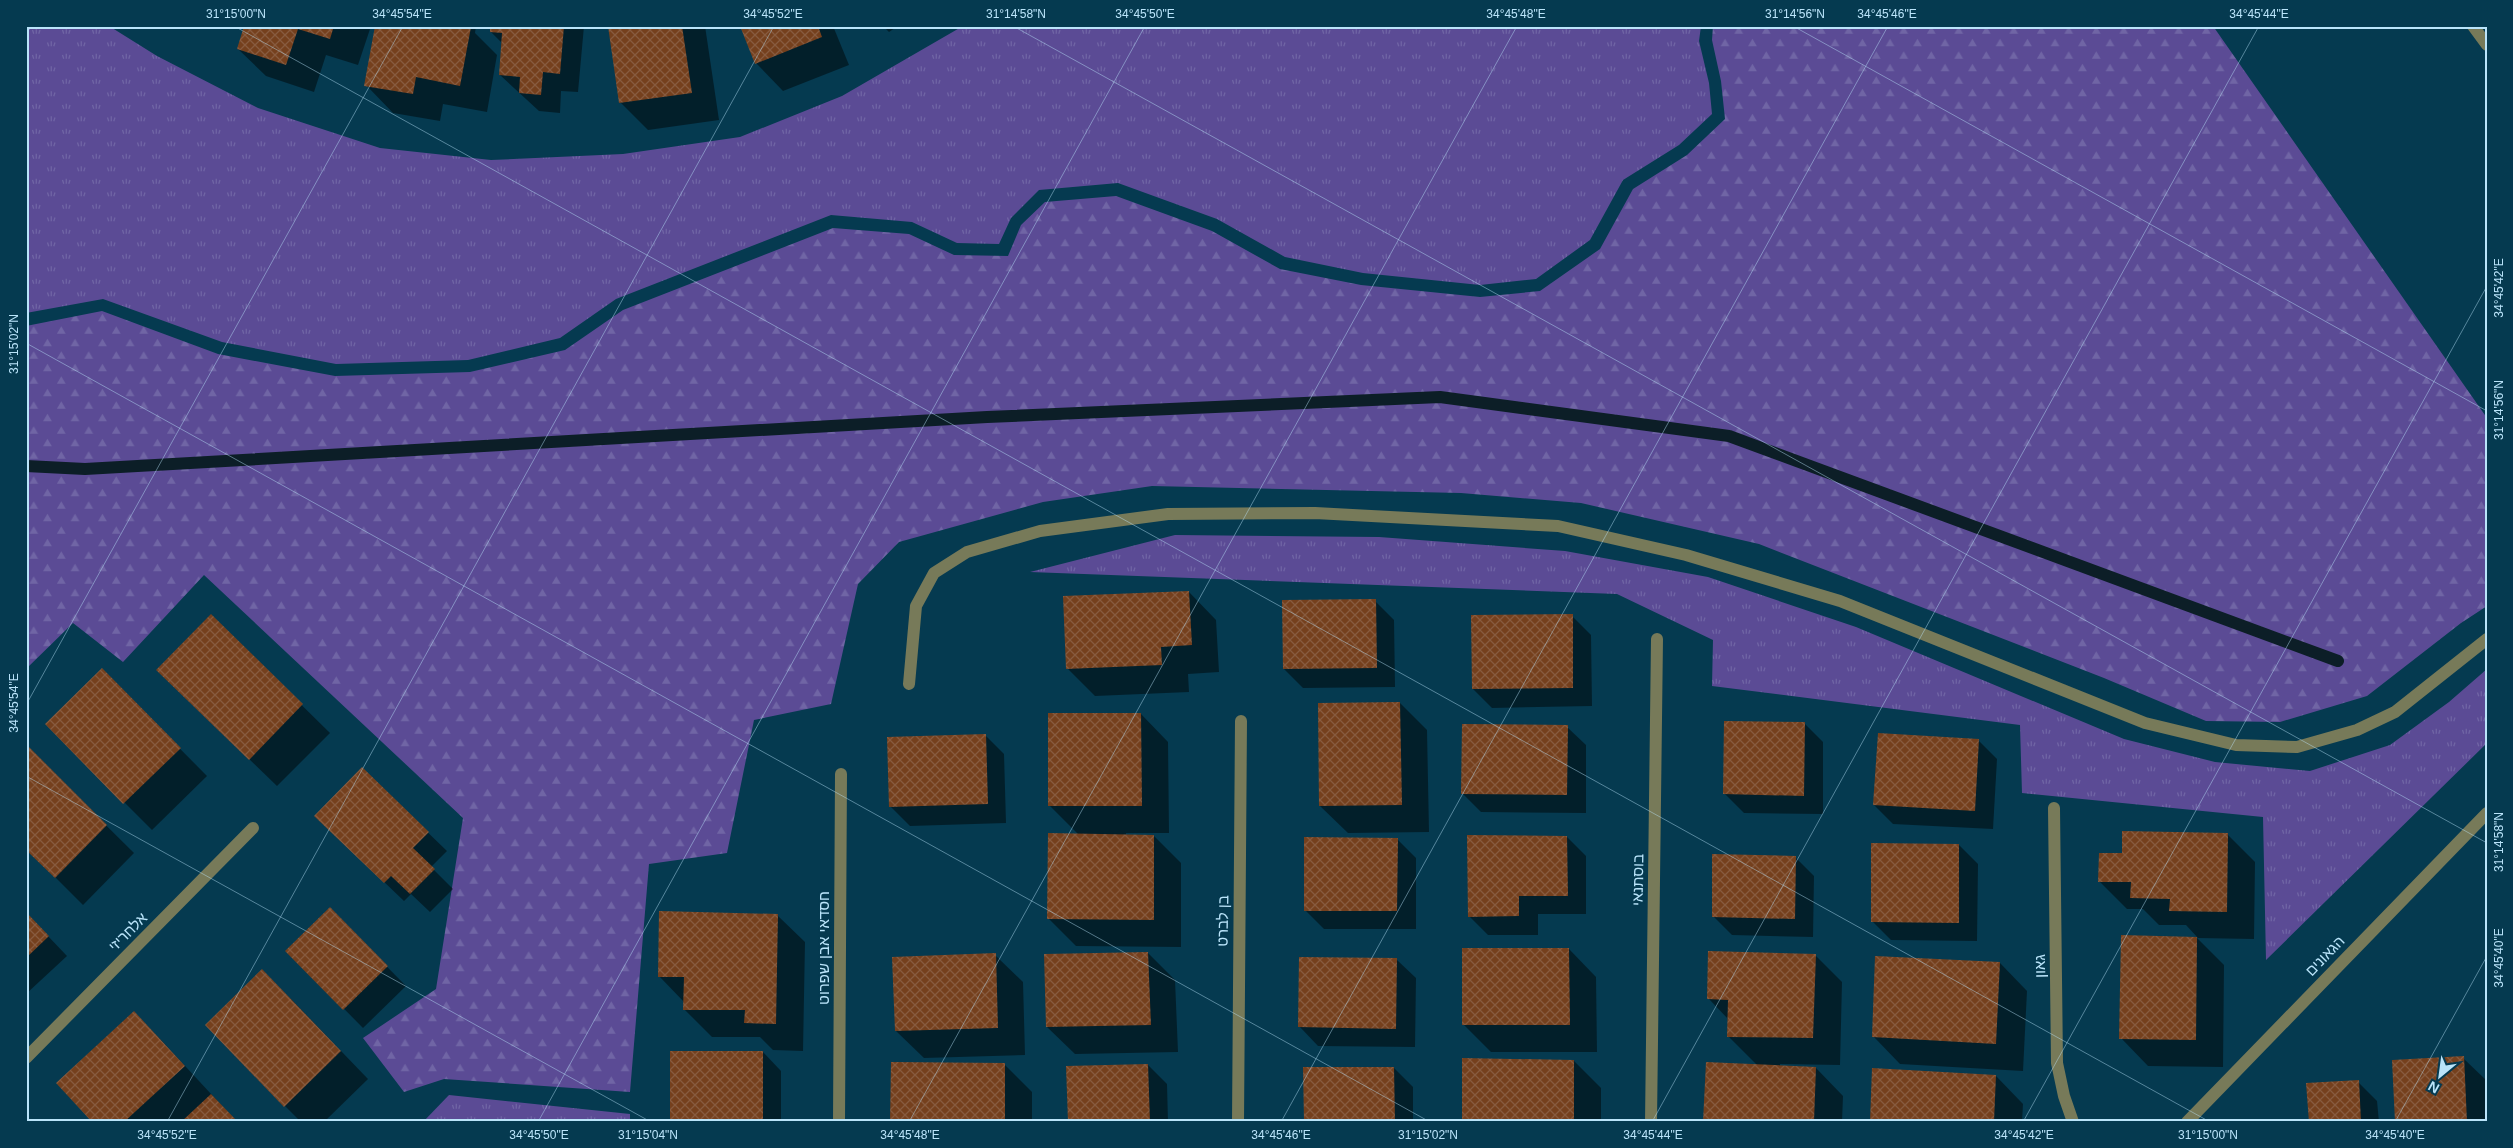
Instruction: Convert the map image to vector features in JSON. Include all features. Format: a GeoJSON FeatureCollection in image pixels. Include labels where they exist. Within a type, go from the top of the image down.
{"type":"FeatureCollection","features":[{"type":"Feature","properties":{"kind":"street"},"geometry":{"type":"LineString","coordinates":[[2473,26],[2487,45]]}},
{"type":"Feature","properties":{"kind":"street"},"geometry":{"type":"LineString","coordinates":[[909,684],[916,606],[934,573],[967,552],[1040,531],[1168,514],[1315,513],[1558,526],[1686,555],[1840,601],[2145,723],[2236,744],[2297,747],[2357,730],[2395,712],[2487,639]]}},
{"type":"Feature","properties":{"kind":"street","name":"בוסתנאי"},"geometry":{"type":"LineString","coordinates":[[1651,1122],[1657,639]]}},
{"type":"Feature","properties":{"kind":"street","name":"בן לברט"},"geometry":{"type":"LineString","coordinates":[[1238,1122],[1241,721]]}},
{"type":"Feature","properties":{"kind":"street","name":"חסדאי אבן שפרוט"},"geometry":{"type":"LineString","coordinates":[[839,1122],[841,774]]}},
{"type":"Feature","properties":{"kind":"street","name":"גאון"},"geometry":{"type":"LineString","coordinates":[[2054,808],[2057,1063],[2064,1096],[2074,1122]]}},
{"type":"Feature","properties":{"kind":"street","name":"הגאונים"},"geometry":{"type":"LineString","coordinates":[[2187,1122],[2487,813]]}},
{"type":"Feature","properties":{"kind":"street","name":"אלחריזי"},"geometry":{"type":"LineString","coordinates":[[26,1058],[254,828]]}},
{"type":"Feature","properties":{"kind":"green space"},"geometry":{"type":"Polygon","coordinates":[[[26,26],[109,26],[157,56],[258,108],[380,148],[491,160],[623,154],[740,137],[842,96],[963,26],[1701,26],[1699,41],[1709,83],[1712,114],[1679,145],[1623,180],[1590,240],[1536,279],[1480,285],[1363,273],[1285,257],[1217,219],[1118,183],[1039,190],[1011,218],[999,244],[957,243],[912,222],[831,215],[616,299],[560,338],[468,360],[336,364],[222,342],[103,299],[26,313],[26,26]]]}},
{"type":"Feature","properties":{"kind":"green space"},"geometry":{"type":"Polygon","coordinates":[[[1713,26],[2213,26],[2487,418],[2487,606],[2461,623],[2367,696],[2280,722],[2206,721],[2104,678],[1759,544],[1581,503],[1461,493],[1152,486],[1043,502],[899,542],[858,584],[831,704],[754,720],[727,853],[649,864],[630,1092],[444,1079],[404,1092],[363,1038],[436,989],[463,818],[204,575],[123,662],[73,623],[26,669],[26,326],[102,311],[218,354],[335,376],[470,372],[565,350],[623,310],[833,228],[909,234],[954,255],[1008,256],[1021,225],[1045,202],[1116,196],[1212,231],[1280,269],[1361,285],[1480,297],[1540,291],[1600,249],[1633,189],[1687,155],[1725,119],[1721,81],[1712,40],[1713,26]]]}},
{"type":"Feature","properties":{"kind":"green space"},"geometry":{"type":"Polygon","coordinates":[[[1175,535],[1379,537],[1565,551],[1708,577],[1856,627],[2124,739],[2215,762],[2310,771],[2390,745],[2449,702],[2487,669],[2487,743],[2266,960],[2263,817],[2022,793],[2020,725],[1712,686],[1713,640],[1617,594],[1030,572],[1175,535]]]}},
{"type":"Feature","properties":{"kind":"green space"},"geometry":{"type":"Polygon","coordinates":[[[449,1095],[630,1114],[630,1122],[423,1122],[449,1095]]]}},
{"type":"Feature","properties":{"kind":"building"},"geometry":{"type":"Polygon","coordinates":[[[244,26],[334,26],[330,39],[298,29],[286,65],[237,49],[244,26]]]}},
{"type":"Feature","properties":{"kind":"building"},"geometry":{"type":"Polygon","coordinates":[[[375,26],[471,27],[460,86],[416,77],[413,94],[364,86],[375,26]]]}},
{"type":"Feature","properties":{"kind":"building"},"geometry":{"type":"Polygon","coordinates":[[[490,26],[564,26],[560,74],[543,72],[541,95],[519,93],[520,77],[499,75],[502,33],[490,32],[490,26]]]}},
{"type":"Feature","properties":{"kind":"building"},"geometry":{"type":"Polygon","coordinates":[[[608,26],[682,26],[692,93],[619,103],[608,26]]]}},
{"type":"Feature","properties":{"kind":"building"},"geometry":{"type":"Polygon","coordinates":[[[740,26],[818,26],[822,37],[755,64],[740,26]]]}},
{"type":"Feature","properties":{"kind":"building"},"geometry":{"type":"Polygon","coordinates":[[[1189,591],[1192,645],[1161,647],[1162,665],[1066,669],[1063,596],[1189,591]]]}},
{"type":"Feature","properties":{"kind":"building"},"geometry":{"type":"Polygon","coordinates":[[[1376,599],[1377,668],[1283,669],[1282,600],[1376,599]]]}},
{"type":"Feature","properties":{"kind":"building"},"geometry":{"type":"Polygon","coordinates":[[[211,614],[303,704],[249,760],[156,670],[211,614]]]}},
{"type":"Feature","properties":{"kind":"building"},"geometry":{"type":"Polygon","coordinates":[[[1573,614],[1573,688],[1472,689],[1471,615],[1573,614]]]}},
{"type":"Feature","properties":{"kind":"building"},"geometry":{"type":"Polygon","coordinates":[[[102,668],[181,748],[123,804],[45,724],[102,668]]]}},
{"type":"Feature","properties":{"kind":"building"},"geometry":{"type":"Polygon","coordinates":[[[1400,702],[1402,805],[1319,806],[1318,703],[1400,702]]]}},
{"type":"Feature","properties":{"kind":"building"},"geometry":{"type":"Polygon","coordinates":[[[1048,713],[1141,713],[1142,806],[1048,806],[1048,713]]]}},
{"type":"Feature","properties":{"kind":"building"},"geometry":{"type":"Polygon","coordinates":[[[1724,721],[1805,722],[1804,796],[1723,794],[1724,721]]]}},
{"type":"Feature","properties":{"kind":"building"},"geometry":{"type":"Polygon","coordinates":[[[1462,724],[1568,725],[1567,795],[1461,794],[1462,724]]]}},
{"type":"Feature","properties":{"kind":"building"},"geometry":{"type":"Polygon","coordinates":[[[1878,733],[1979,739],[1975,811],[1873,805],[1878,733]]]}},
{"type":"Feature","properties":{"kind":"building"},"geometry":{"type":"Polygon","coordinates":[[[986,734],[988,804],[889,807],[887,737],[986,734]]]}},
{"type":"Feature","properties":{"kind":"building"},"geometry":{"type":"Polygon","coordinates":[[[26,744],[107,825],[55,878],[26,850],[26,744]]]}},
{"type":"Feature","properties":{"kind":"building"},"geometry":{"type":"Polygon","coordinates":[[[362,767],[429,832],[413,848],[435,869],[410,894],[391,876],[384,883],[314,816],[362,767]]]}},
{"type":"Feature","properties":{"kind":"building"},"geometry":{"type":"Polygon","coordinates":[[[2122,831],[2228,833],[2227,912],[2169,911],[2170,899],[2130,898],[2131,882],[2098,882],[2099,853],[2122,853],[2122,831]]]}},
{"type":"Feature","properties":{"kind":"building"},"geometry":{"type":"Polygon","coordinates":[[[1048,833],[1154,835],[1154,920],[1047,919],[1048,833]]]}},
{"type":"Feature","properties":{"kind":"building"},"geometry":{"type":"Polygon","coordinates":[[[1467,835],[1567,836],[1568,896],[1519,896],[1519,916],[1468,917],[1467,835]]]}},
{"type":"Feature","properties":{"kind":"building"},"geometry":{"type":"Polygon","coordinates":[[[1304,837],[1398,838],[1397,911],[1304,911],[1304,837]]]}},
{"type":"Feature","properties":{"kind":"building"},"geometry":{"type":"Polygon","coordinates":[[[1871,843],[1959,844],[1959,923],[1871,922],[1871,843]]]}},
{"type":"Feature","properties":{"kind":"building"},"geometry":{"type":"Polygon","coordinates":[[[1712,854],[1796,856],[1795,919],[1712,917],[1712,854]]]}},
{"type":"Feature","properties":{"kind":"building"},"geometry":{"type":"Polygon","coordinates":[[[330,907],[388,966],[343,1010],[285,951],[330,907]]]}},
{"type":"Feature","properties":{"kind":"building"},"geometry":{"type":"Polygon","coordinates":[[[659,911],[778,914],[776,1024],[744,1023],[745,1010],[683,1010],[684,977],[658,977],[659,911]]]}},
{"type":"Feature","properties":{"kind":"building"},"geometry":{"type":"Polygon","coordinates":[[[26,912],[49,936],[26,958],[26,912]]]}},
{"type":"Feature","properties":{"kind":"building"},"geometry":{"type":"Polygon","coordinates":[[[2121,935],[2197,937],[2196,1040],[2119,1039],[2121,935]]]}},
{"type":"Feature","properties":{"kind":"building"},"geometry":{"type":"Polygon","coordinates":[[[1462,948],[1569,948],[1570,1025],[1462,1025],[1462,948]]]}},
{"type":"Feature","properties":{"kind":"building"},"geometry":{"type":"Polygon","coordinates":[[[1708,951],[1816,954],[1813,1038],[1727,1037],[1728,1000],[1707,999],[1708,951]]]}},
{"type":"Feature","properties":{"kind":"building"},"geometry":{"type":"Polygon","coordinates":[[[1148,952],[1151,1025],[1046,1027],[1044,954],[1148,952]]]}},
{"type":"Feature","properties":{"kind":"building"},"geometry":{"type":"Polygon","coordinates":[[[996,953],[998,1028],[895,1031],[892,957],[996,953]]]}},
{"type":"Feature","properties":{"kind":"building"},"geometry":{"type":"Polygon","coordinates":[[[1875,956],[2000,962],[1996,1044],[1872,1037],[1875,956]]]}},
{"type":"Feature","properties":{"kind":"building"},"geometry":{"type":"Polygon","coordinates":[[[1299,957],[1397,958],[1396,1029],[1298,1027],[1299,957]]]}},
{"type":"Feature","properties":{"kind":"building"},"geometry":{"type":"Polygon","coordinates":[[[262,969],[341,1051],[284,1107],[205,1025],[262,969]]]}},
{"type":"Feature","properties":{"kind":"building"},"geometry":{"type":"Polygon","coordinates":[[[134,1011],[185,1066],[124,1122],[92,1122],[56,1083],[134,1011]]]}},
{"type":"Feature","properties":{"kind":"building"},"geometry":{"type":"Polygon","coordinates":[[[670,1051],[763,1051],[763,1122],[670,1122],[670,1051]]]}},
{"type":"Feature","properties":{"kind":"building"},"geometry":{"type":"Polygon","coordinates":[[[2464,1056],[2467,1122],[2395,1122],[2392,1060],[2464,1056]]]}},
{"type":"Feature","properties":{"kind":"building"},"geometry":{"type":"Polygon","coordinates":[[[1462,1058],[1574,1060],[1574,1122],[1462,1122],[1462,1058]]]}},
{"type":"Feature","properties":{"kind":"building"},"geometry":{"type":"Polygon","coordinates":[[[891,1062],[1005,1063],[1005,1122],[890,1122],[891,1062]]]}},
{"type":"Feature","properties":{"kind":"building"},"geometry":{"type":"Polygon","coordinates":[[[1706,1062],[1816,1067],[1814,1122],[1703,1122],[1706,1062]]]}},
{"type":"Feature","properties":{"kind":"building"},"geometry":{"type":"Polygon","coordinates":[[[1148,1064],[1150,1122],[1068,1122],[1066,1066],[1148,1064]]]}},
{"type":"Feature","properties":{"kind":"building"},"geometry":{"type":"Polygon","coordinates":[[[1303,1067],[1394,1067],[1395,1122],[1304,1122],[1303,1067]]]}},
{"type":"Feature","properties":{"kind":"building"},"geometry":{"type":"Polygon","coordinates":[[[1872,1068],[1996,1075],[1994,1122],[1870,1122],[1872,1068]]]}},
{"type":"Feature","properties":{"kind":"building"},"geometry":{"type":"Polygon","coordinates":[[[2359,1080],[2361,1122],[2309,1122],[2306,1083],[2359,1080]]]}},
{"type":"Feature","properties":{"kind":"building"},"geometry":{"type":"Polygon","coordinates":[[[211,1094],[238,1122],[181,1122],[211,1094]]]}},
{"type":"Feature","properties":{"kind":"waterway"},"geometry":{"type":"LineString","coordinates":[[26,466],[85,469],[987,417],[1440,397],[1729,436],[2338,661]]}}]}
